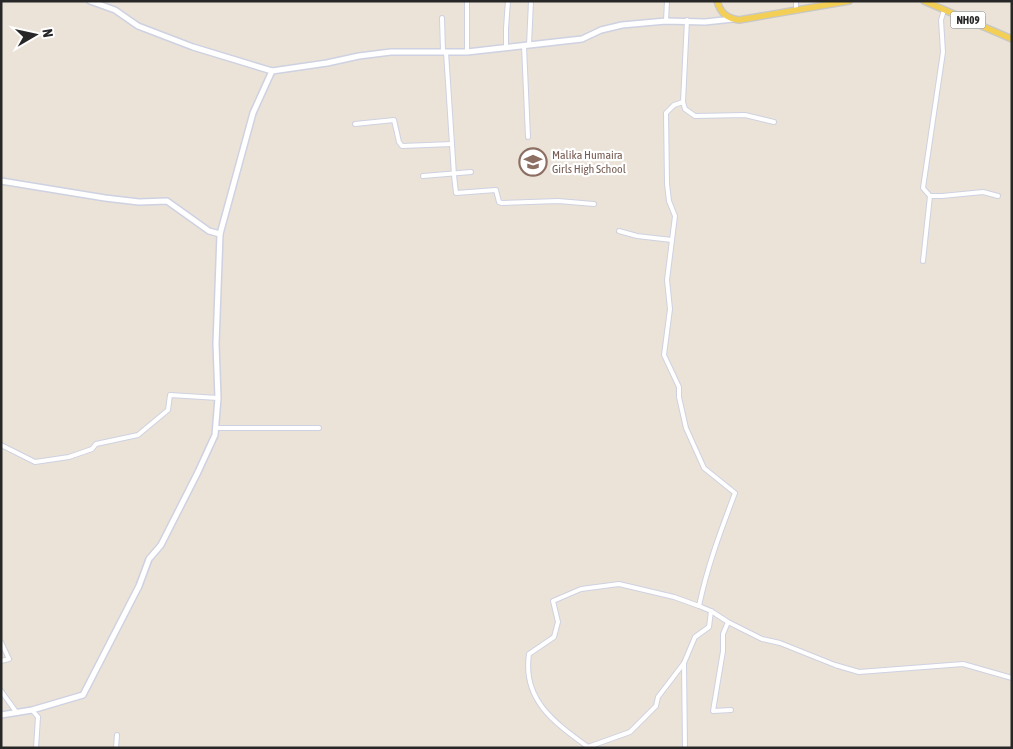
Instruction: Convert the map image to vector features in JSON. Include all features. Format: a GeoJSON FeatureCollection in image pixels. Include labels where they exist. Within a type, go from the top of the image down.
{"type":"FeatureCollection","features":[{"type":"Feature","properties":{"kind":"main road"},"geometry":{"type":"LineString","coordinates":[[717,1],[720,10],[729,18],[740,20],[849,1]]}},
{"type":"Feature","properties":{"kind":"main road","name":"NH09"},"geometry":{"type":"LineString","coordinates":[[924,1],[1012,39]]}},
{"type":"Feature","properties":{"kind":"street"},"geometry":{"type":"LineString","coordinates":[[90,1],[116,10],[138,26],[193,48],[272,71],[391,52],[467,52],[582,39],[601,30],[622,25],[666,21],[687,20],[705,22],[734,19]]}},
{"type":"Feature","properties":{"kind":"street"},"geometry":{"type":"LineString","coordinates":[[467,52],[468,1]]}},
{"type":"Feature","properties":{"kind":"street"},"geometry":{"type":"LineString","coordinates":[[506,48],[508,1]]}},
{"type":"Feature","properties":{"kind":"street"},"geometry":{"type":"LineString","coordinates":[[528,137],[526,46],[531,1]]}},
{"type":"Feature","properties":{"kind":"street"},"geometry":{"type":"LineString","coordinates":[[666,21],[667,1]]}},
{"type":"Feature","properties":{"kind":"street"},"geometry":{"type":"LineString","coordinates":[[796,1],[796,11]]}},
{"type":"Feature","properties":{"kind":"street"},"geometry":{"type":"LineString","coordinates":[[923,261],[930,196],[923,188],[943,52],[941,20],[944,10]]}},
{"type":"Feature","properties":{"kind":"street"},"geometry":{"type":"LineString","coordinates":[[442,18],[456,193],[496,190],[499,202],[558,200],[594,204]]}},
{"type":"Feature","properties":{"kind":"street"},"geometry":{"type":"LineString","coordinates":[[687,20],[683,102],[685,109],[695,116],[745,115],[774,122]]}},
{"type":"Feature","properties":{"kind":"street"},"geometry":{"type":"LineString","coordinates":[[1,716],[32,710],[83,695],[139,586],[150,559],[161,545],[215,436],[218,398],[216,344],[220,234],[253,113],[272,71]]}},
{"type":"Feature","properties":{"kind":"street"},"geometry":{"type":"LineString","coordinates":[[683,102],[674,105],[666,113],[667,184],[669,201],[675,216],[667,280],[670,309],[664,355],[679,387],[679,397],[686,428],[704,468],[735,493],[706,578],[699,606]]}},
{"type":"Feature","properties":{"kind":"street"},"geometry":{"type":"LineString","coordinates":[[355,124],[394,120],[396,122],[399,142],[402,146],[452,144]]}},
{"type":"Feature","properties":{"kind":"street"},"geometry":{"type":"LineString","coordinates":[[423,176],[454,175],[471,172]]}},
{"type":"Feature","properties":{"kind":"street"},"geometry":{"type":"LineString","coordinates":[[1,181],[105,198],[139,202],[167,201],[209,231],[220,234]]}},
{"type":"Feature","properties":{"kind":"street"},"geometry":{"type":"LineString","coordinates":[[930,196],[983,192],[998,196]]}},
{"type":"Feature","properties":{"kind":"street"},"geometry":{"type":"LineString","coordinates":[[619,231],[637,236],[672,240]]}},
{"type":"Feature","properties":{"kind":"street"},"geometry":{"type":"LineString","coordinates":[[1,445],[35,462],[69,457],[92,449],[96,444],[138,435],[168,410],[170,395],[218,398]]}},
{"type":"Feature","properties":{"kind":"street"},"geometry":{"type":"LineString","coordinates":[[216,428],[319,428]]}},
{"type":"Feature","properties":{"kind":"street"},"geometry":{"type":"LineString","coordinates":[[711,611],[709,627],[696,637],[684,663],[658,698],[656,706],[630,732],[588,746],[560,726],[541,706],[529,685],[527,668],[529,654],[554,637],[558,622],[553,601],[581,588],[619,584],[674,597],[699,606],[711,611],[762,639],[780,642],[834,665],[859,672],[963,664],[1012,678]]}},
{"type":"Feature","properties":{"kind":"street"},"geometry":{"type":"LineString","coordinates":[[728,622],[723,634],[723,651],[713,711],[731,710]]}},
{"type":"Feature","properties":{"kind":"street"},"geometry":{"type":"LineString","coordinates":[[1,642],[8,659],[1,662]]}},
{"type":"Feature","properties":{"kind":"street"},"geometry":{"type":"LineString","coordinates":[[684,663],[685,748]]}},
{"type":"Feature","properties":{"kind":"street"},"geometry":{"type":"LineString","coordinates":[[1,690],[17,713]]}},
{"type":"Feature","properties":{"kind":"street"},"geometry":{"type":"LineString","coordinates":[[32,710],[38,717],[36,748]]}},
{"type":"Feature","properties":{"kind":"street"},"geometry":{"type":"LineString","coordinates":[[116,748],[117,735]]}},
{"type":"Feature","properties":{"kind":"place","name":"Malika Humaira Girls High School"},"geometry":{"type":"Point","coordinates":[533,162]}}]}
